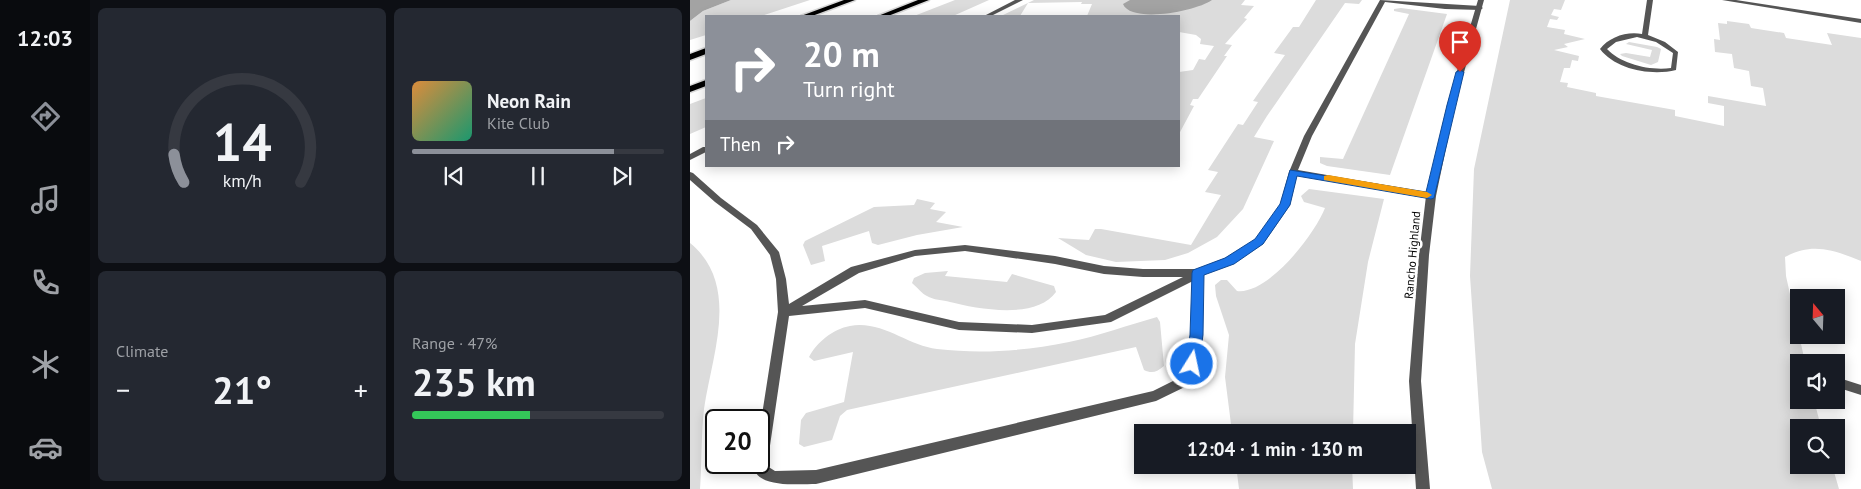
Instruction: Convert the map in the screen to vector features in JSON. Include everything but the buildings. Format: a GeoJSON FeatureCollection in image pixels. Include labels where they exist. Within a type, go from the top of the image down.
{"type":"FeatureCollection","features":[{"type":"Feature","properties":{"kind":"main road"},"geometry":{"type":"LineString","coordinates":[[808,15],[851,0]]}},
{"type":"Feature","properties":{"kind":"main road"},"geometry":{"type":"LineString","coordinates":[[885,15],[925,0]]}},
{"type":"Feature","properties":{"kind":"main road"},"geometry":{"type":"LineString","coordinates":[[690,57],[705,51]]}},
{"type":"Feature","properties":{"kind":"main road"},"geometry":{"type":"LineString","coordinates":[[690,89],[705,83]]}},
{"type":"Feature","properties":{"kind":"street"},"geometry":{"type":"LineString","coordinates":[[988,15],[1020,0]]}},
{"type":"Feature","properties":{"kind":"street"},"geometry":{"type":"LineString","coordinates":[[784,312],[865,304],[959,326],[1032,329],[1107,319],[1198,273],[1229,261],[1259,242],[1285,205],[1293,172],[1308,136],[1383,0],[1445,8],[1481,4]]}},
{"type":"Feature","properties":{"kind":"street"},"geometry":{"type":"LineString","coordinates":[[1645,36],[1650,0]]}},
{"type":"Feature","properties":{"kind":"street"},"geometry":{"type":"LineString","coordinates":[[1725,0],[1861,21]]}},
{"type":"Feature","properties":{"kind":"street","name":"Rancho Highland"},"geometry":{"type":"LineString","coordinates":[[1423,489],[1415,381],[1424,255],[1431,196],[1451,105],[1481,4]]}},
{"type":"Feature","properties":{"kind":"street"},"geometry":{"type":"LineString","coordinates":[[1637,35],[1645,36],[1664,44],[1676,53],[1674,70],[1660,71],[1637,67],[1611,58],[1603,49],[1607,43],[1615,39],[1637,35]]}},
{"type":"Feature","properties":{"kind":"street"},"geometry":{"type":"LineString","coordinates":[[690,157],[705,150]]}},
{"type":"Feature","properties":{"kind":"street"},"geometry":{"type":"LineString","coordinates":[[1293,172],[1431,196]]}},
{"type":"Feature","properties":{"kind":"street"},"geometry":{"type":"LineString","coordinates":[[690,175],[754,228],[775,254],[781,279],[784,312],[760,469],[773,478],[816,476],[1156,396],[1189,379],[1197,335],[1198,273]]}},
{"type":"Feature","properties":{"kind":"street"},"geometry":{"type":"LineString","coordinates":[[784,312],[855,270],[915,253],[965,248],[1055,260],[1104,270],[1143,273],[1198,273]]}},
{"type":"Feature","properties":{"kind":"street"},"geometry":{"type":"LineString","coordinates":[[1845,385],[1861,390]]}},
{"type":"Feature","properties":{"kind":"shaded area"},"geometry":{"type":"Polygon","coordinates":[[[690,0],[731,0],[703,11],[690,21],[690,0]]]}},
{"type":"Feature","properties":{"kind":"shaded area"},"geometry":{"type":"Polygon","coordinates":[[[731,0],[810,0],[764,15],[705,15],[705,35],[690,40],[690,21],[703,11],[731,0]]]}},
{"type":"Feature","properties":{"kind":"shaded area"},"geometry":{"type":"Polygon","coordinates":[[[955,0],[989,0],[955,15],[917,15],[955,0]]]}},
{"type":"Feature","properties":{"kind":"shaded area"},"geometry":{"type":"Polygon","coordinates":[[[1034,0],[1245,0],[1241,5],[1254,6],[1244,18],[1247,19],[1225,44],[1232,45],[1224,56],[1227,56],[1198,99],[1193,99],[1190,105],[1194,106],[1180,132],[1180,72],[1193,70],[1199,59],[1205,60],[1214,46],[1200,44],[1201,39],[1196,35],[1180,32],[1180,15],[1087,15],[1092,4],[1081,4],[1082,2],[1028,3],[1021,15],[1003,15],[1034,0]]]}},
{"type":"Feature","properties":{"kind":"shaded area"},"geometry":{"type":"Polygon","coordinates":[[[1130,0],[1212,0],[1193,8],[1165,14],[1151,14],[1129,10],[1123,4],[1130,0]]]}},
{"type":"Feature","properties":{"kind":"shaded area"},"geometry":{"type":"Polygon","coordinates":[[[1316,0],[1362,0],[1359,4],[1345,3],[1254,137],[1274,141],[1243,209],[1217,237],[1188,253],[1165,260],[1116,262],[1086,255],[1058,238],[1089,240],[1095,229],[1101,229],[1191,245],[1221,195],[1205,192],[1218,172],[1208,170],[1238,124],[1243,125],[1258,102],[1253,101],[1285,55],[1274,53],[1293,27],[1299,27],[1316,0]]]}},
{"type":"Feature","properties":{"kind":"shaded area"},"geometry":{"type":"Polygon","coordinates":[[[1510,0],[1565,0],[1561,10],[1554,9],[1551,15],[1559,17],[1557,20],[1550,19],[1547,27],[1565,30],[1564,34],[1585,39],[1564,44],[1568,47],[1554,50],[1579,56],[1578,61],[1572,60],[1570,68],[1564,68],[1560,82],[1568,83],[1567,87],[1596,93],[1596,96],[1675,110],[1675,116],[1724,126],[1724,106],[1708,103],[1708,96],[1766,106],[1763,88],[1751,86],[1749,71],[1734,68],[1732,54],[1715,52],[1714,39],[1720,40],[1718,23],[1727,24],[1727,21],[1749,24],[1751,28],[1784,33],[1786,38],[1832,45],[1827,33],[1861,38],[1861,261],[1823,249],[1804,250],[1785,257],[1786,276],[1790,294],[1790,344],[1801,344],[1803,354],[1790,354],[1790,409],[1816,409],[1819,419],[1790,419],[1790,474],[1835,474],[1839,489],[1492,489],[1482,452],[1470,276],[1474,169],[1510,0]]]}},
{"type":"Feature","properties":{"kind":"shaded area"},"geometry":{"type":"Polygon","coordinates":[[[1401,8],[1447,14],[1390,175],[1327,166],[1320,163],[1320,157],[1343,159],[1409,14],[1394,11],[1394,9],[1401,8]]]}},
{"type":"Feature","properties":{"kind":"shaded area"},"geometry":{"type":"Polygon","coordinates":[[[1629,42],[1661,49],[1658,62],[1651,65],[1622,56],[1620,54],[1626,53],[1650,57],[1652,50],[1626,44],[1629,42]]]}},
{"type":"Feature","properties":{"kind":"shaded area"},"geometry":{"type":"Polygon","coordinates":[[[705,98],[705,127],[690,134],[690,104],[705,98]]]}},
{"type":"Feature","properties":{"kind":"shaded area"},"geometry":{"type":"Polygon","coordinates":[[[1309,189],[1384,199],[1368,262],[1355,344],[1353,424],[1231,424],[1225,377],[1229,335],[1216,296],[1215,285],[1221,280],[1227,280],[1237,291],[1249,290],[1276,273],[1289,261],[1301,247],[1320,219],[1325,208],[1304,202],[1301,196],[1309,189]]]}},
{"type":"Feature","properties":{"kind":"shaded area"},"geometry":{"type":"Polygon","coordinates":[[[917,199],[935,203],[930,209],[946,212],[936,222],[963,227],[917,235],[878,245],[872,243],[869,231],[822,246],[825,261],[811,265],[803,245],[805,241],[874,207],[914,205],[917,199]]]}},
{"type":"Feature","properties":{"kind":"shaded area"},"geometry":{"type":"Polygon","coordinates":[[[690,243],[706,260],[715,279],[719,299],[717,343],[702,429],[700,489],[690,489],[690,243]]]}},
{"type":"Feature","properties":{"kind":"shaded area"},"geometry":{"type":"Polygon","coordinates":[[[948,271],[945,276],[1007,282],[1012,274],[1054,286],[1056,292],[1047,301],[1035,306],[1006,310],[976,307],[932,298],[923,294],[912,283],[914,278],[925,273],[948,271]]]}},
{"type":"Feature","properties":{"kind":"shaded area"},"geometry":{"type":"Polygon","coordinates":[[[1157,317],[1160,322],[1164,366],[1157,371],[1150,372],[1144,370],[1136,347],[847,410],[840,416],[832,440],[804,447],[799,444],[801,420],[806,413],[844,402],[853,352],[814,361],[809,357],[816,346],[838,330],[862,325],[884,330],[926,347],[954,351],[987,351],[1036,348],[1069,342],[1157,317]]]}},
{"type":"Feature","properties":{"kind":"shaded area"},"geometry":{"type":"Polygon","coordinates":[[[1237,474],[1352,474],[1353,489],[1239,489],[1237,474]]]}},
{"type":"Feature","properties":{"kind":"slow traffic"},"geometry":{"type":"LineString","coordinates":[[1328,178],[1427,195]]}},
{"type":"Feature","properties":{"kind":"route"},"geometry":{"type":"LineString","coordinates":[[1192,364],[1197,335],[1198,273],[1229,261],[1259,242],[1285,205],[1293,172],[1431,196],[1460,72]]}}]}
